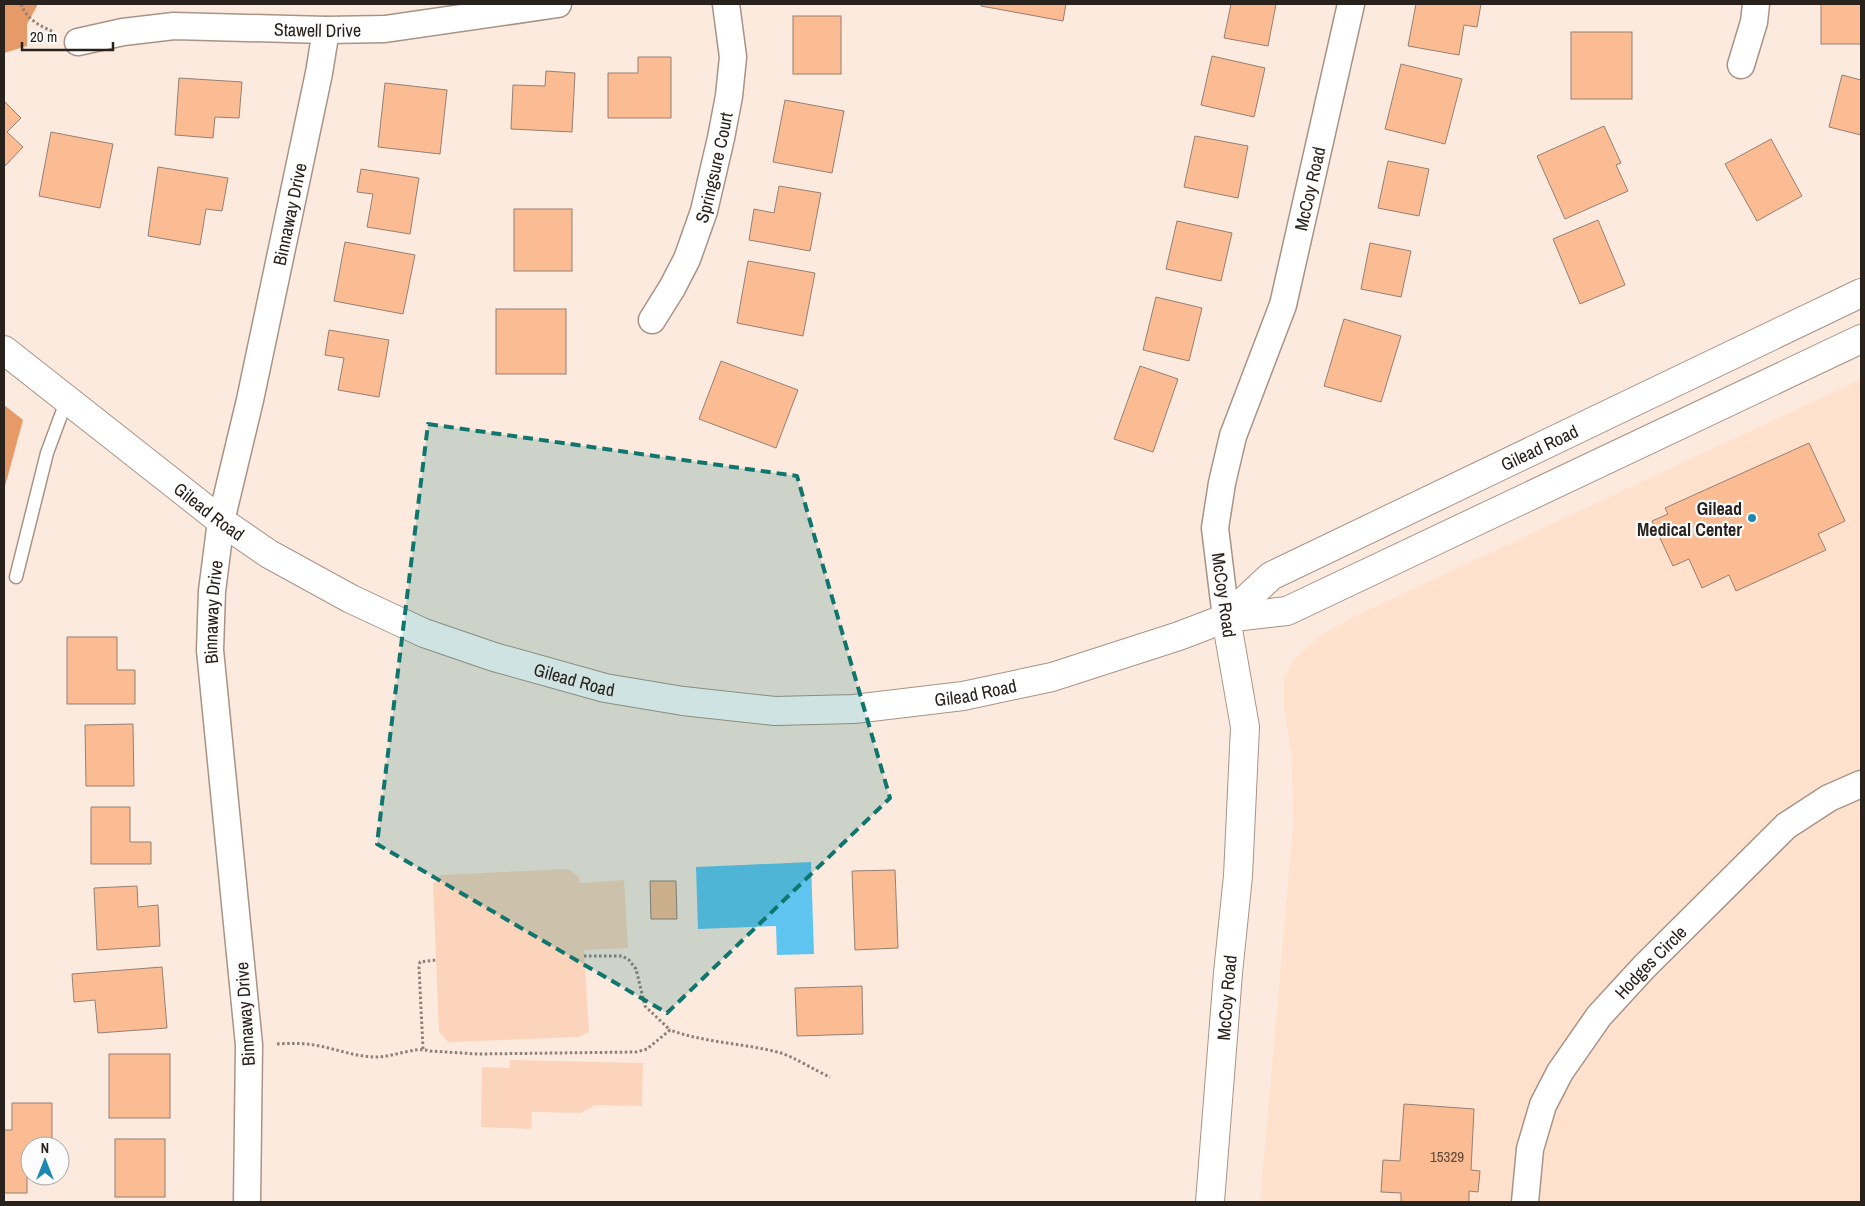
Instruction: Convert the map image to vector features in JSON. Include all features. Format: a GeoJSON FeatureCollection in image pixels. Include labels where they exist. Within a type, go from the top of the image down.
{"type":"FeatureCollection","features":[{"type":"Feature","properties":{"kind":"main road","name":"Gilead Road"},"geometry":{"type":"LineString","coordinates":[[1226,618],[1271,576],[1861,293]]}},
{"type":"Feature","properties":{"kind":"main road","name":"Gilead Road"},"geometry":{"type":"LineString","coordinates":[[4,350],[221,521],[269,554],[351,599],[424,633],[494,657],[605,688],[683,701],[775,711],[854,709],[963,696],[1052,676],[1179,636],[1226,618],[1287,611],[1861,339]]}},
{"type":"Feature","properties":{"kind":"main road","name":"McCoy Road"},"geometry":{"type":"LineString","coordinates":[[1210,1202],[1228,973],[1238,876],[1245,727],[1226,618]]}},
{"type":"Feature","properties":{"kind":"street","name":"Stawell Drive"},"geometry":{"type":"LineString","coordinates":[[78,42],[124,32],[174,26],[326,30],[384,29],[558,4]]}},
{"type":"Feature","properties":{"kind":"street","name":"Springsure Court"},"geometry":{"type":"LineString","coordinates":[[652,320],[687,259],[704,211],[719,147],[729,96],[733,58],[726,4]]}},
{"type":"Feature","properties":{"kind":"street","name":"McCoy Road"},"geometry":{"type":"LineString","coordinates":[[1226,618],[1215,528],[1222,483],[1234,436],[1283,305],[1351,4]]}},
{"type":"Feature","properties":{"kind":"street"},"geometry":{"type":"LineString","coordinates":[[1741,64],[1754,22],[1756,4]]}},
{"type":"Feature","properties":{"kind":"street","name":"Binnaway Drive"},"geometry":{"type":"LineString","coordinates":[[247,1202],[249,1045],[210,650],[212,591],[221,521],[250,400],[320,72],[326,30]]}},
{"type":"Feature","properties":{"kind":"street","name":"Hodges Circle"},"geometry":{"type":"LineString","coordinates":[[1525,1202],[1530,1149],[1543,1105],[1560,1072],[1599,1016],[1644,967],[1786,826],[1829,798],[1861,784]]}},
{"type":"Feature","properties":{"kind":"lane"},"geometry":{"type":"LineString","coordinates":[[16,578],[47,453],[67,399]]}},
{"type":"Feature","properties":{"kind":"path"},"geometry":{"type":"LineString","coordinates":[[21,4],[23,10],[37,25],[78,42]]}},
{"type":"Feature","properties":{"kind":"path"},"geometry":{"type":"LineString","coordinates":[[584,956],[622,956],[630,960],[636,969],[645,1006],[670,1030],[689,1037],[722,1041],[783,1054],[830,1077]]}},
{"type":"Feature","properties":{"kind":"path"},"geometry":{"type":"LineString","coordinates":[[423,1049],[419,967],[420,962],[436,960]]}},
{"type":"Feature","properties":{"kind":"path"},"geometry":{"type":"LineString","coordinates":[[249,1045],[303,1043],[350,1054],[377,1057],[423,1049],[478,1054],[636,1052],[647,1049],[670,1030]]}},
{"type":"Feature","properties":{"kind":"highlighted area"},"geometry":{"type":"Polygon","coordinates":[[[428,424],[797,476],[890,798],[667,1013],[377,844],[428,424]]]}},
{"type":"Feature","properties":{"kind":"shaded area"},"geometry":{"type":"Polygon","coordinates":[[[4,4],[37,4],[37,6],[27,24],[27,46],[4,53],[4,4]]]}},
{"type":"Feature","properties":{"kind":"shaded area"},"geometry":{"type":"Polygon","coordinates":[[[1861,379],[1861,1202],[1260,1202],[1293,826],[1292,760],[1284,707],[1284,677],[1294,659],[1320,636],[1355,616],[1861,379]]]}},
{"type":"Feature","properties":{"kind":"shaded area"},"geometry":{"type":"Polygon","coordinates":[[[4,405],[23,420],[4,490],[4,405]]]}},
{"type":"Feature","properties":{"kind":"shaded area"},"geometry":{"type":"Polygon","coordinates":[[[568,869],[579,877],[580,883],[624,880],[628,948],[584,950],[589,1032],[579,1037],[448,1042],[439,1032],[433,884],[441,875],[568,869]]]}},
{"type":"Feature","properties":{"kind":"shaded area"},"geometry":{"type":"Polygon","coordinates":[[[510,1060],[643,1063],[642,1106],[595,1105],[581,1113],[532,1112],[531,1129],[481,1127],[482,1067],[510,1068],[510,1060]]]}},
{"type":"Feature","properties":{"kind":"water"},"geometry":{"type":"Polygon","coordinates":[[[811,862],[814,954],[777,955],[776,926],[698,929],[696,867],[811,862]]]}},
{"type":"Feature","properties":{"kind":"building"},"geometry":{"type":"Polygon","coordinates":[[[981,4],[1066,4],[1063,21],[981,6],[981,4]]]}},
{"type":"Feature","properties":{"kind":"building"},"geometry":{"type":"Polygon","coordinates":[[[1231,4],[1276,4],[1268,46],[1224,38],[1231,4]]]}},
{"type":"Feature","properties":{"kind":"building"},"geometry":{"type":"Polygon","coordinates":[[[1416,4],[1481,4],[1477,27],[1464,25],[1459,55],[1408,46],[1416,4]]]}},
{"type":"Feature","properties":{"kind":"building"},"geometry":{"type":"Polygon","coordinates":[[[1821,4],[1861,4],[1861,44],[1821,44],[1821,4]]]}},
{"type":"Feature","properties":{"kind":"building"},"geometry":{"type":"Polygon","coordinates":[[[793,16],[841,16],[841,74],[793,74],[793,16]]]}},
{"type":"Feature","properties":{"kind":"building"},"geometry":{"type":"Polygon","coordinates":[[[1571,32],[1632,32],[1632,99],[1571,99],[1571,32]]]}},
{"type":"Feature","properties":{"kind":"building"},"geometry":{"type":"Polygon","coordinates":[[[1212,56],[1265,68],[1254,117],[1201,105],[1212,56]]]}},
{"type":"Feature","properties":{"kind":"building"},"geometry":{"type":"Polygon","coordinates":[[[638,57],[671,57],[671,118],[608,118],[608,73],[638,73],[638,57]]]}},
{"type":"Feature","properties":{"kind":"building"},"geometry":{"type":"Polygon","coordinates":[[[1401,64],[1462,79],[1445,144],[1385,129],[1401,64]]]}},
{"type":"Feature","properties":{"kind":"building"},"geometry":{"type":"Polygon","coordinates":[[[546,71],[575,73],[572,132],[511,129],[513,85],[545,86],[546,71]]]}},
{"type":"Feature","properties":{"kind":"building"},"geometry":{"type":"Polygon","coordinates":[[[1842,75],[1861,80],[1861,135],[1829,127],[1842,75]]]}},
{"type":"Feature","properties":{"kind":"building"},"geometry":{"type":"Polygon","coordinates":[[[179,78],[242,82],[239,118],[215,117],[213,138],[175,135],[179,78]]]}},
{"type":"Feature","properties":{"kind":"building"},"geometry":{"type":"Polygon","coordinates":[[[385,83],[447,90],[440,154],[378,147],[385,83]]]}},
{"type":"Feature","properties":{"kind":"building"},"geometry":{"type":"Polygon","coordinates":[[[785,100],[844,111],[832,173],[773,162],[785,100]]]}},
{"type":"Feature","properties":{"kind":"building"},"geometry":{"type":"Polygon","coordinates":[[[4,101],[21,118],[7,132],[23,147],[4,167],[4,101]]]}},
{"type":"Feature","properties":{"kind":"building"},"geometry":{"type":"Polygon","coordinates":[[[1604,126],[1621,163],[1616,165],[1628,191],[1565,219],[1537,156],[1604,126]]]}},
{"type":"Feature","properties":{"kind":"building"},"geometry":{"type":"Polygon","coordinates":[[[51,132],[113,144],[100,208],[39,196],[51,132]]]}},
{"type":"Feature","properties":{"kind":"building"},"geometry":{"type":"Polygon","coordinates":[[[1195,136],[1248,146],[1238,198],[1184,187],[1195,136]]]}},
{"type":"Feature","properties":{"kind":"building"},"geometry":{"type":"Polygon","coordinates":[[[1771,139],[1802,196],[1757,221],[1725,164],[1771,139]]]}},
{"type":"Feature","properties":{"kind":"building"},"geometry":{"type":"Polygon","coordinates":[[[1388,161],[1429,169],[1419,216],[1378,208],[1388,161]]]}},
{"type":"Feature","properties":{"kind":"building"},"geometry":{"type":"Polygon","coordinates":[[[158,167],[228,178],[222,211],[206,209],[200,245],[148,236],[158,167]]]}},
{"type":"Feature","properties":{"kind":"building"},"geometry":{"type":"Polygon","coordinates":[[[361,169],[419,178],[410,234],[367,227],[373,194],[357,192],[361,169]]]}},
{"type":"Feature","properties":{"kind":"building"},"geometry":{"type":"Polygon","coordinates":[[[779,186],[821,193],[810,251],[749,240],[754,209],[774,213],[779,186]]]}},
{"type":"Feature","properties":{"kind":"building"},"geometry":{"type":"Polygon","coordinates":[[[514,209],[572,209],[572,271],[514,271],[514,209]]]}},
{"type":"Feature","properties":{"kind":"building"},"geometry":{"type":"Polygon","coordinates":[[[1598,220],[1625,285],[1580,304],[1553,239],[1598,220]]]}},
{"type":"Feature","properties":{"kind":"building"},"geometry":{"type":"Polygon","coordinates":[[[1177,221],[1232,233],[1221,281],[1166,269],[1177,221]]]}},
{"type":"Feature","properties":{"kind":"building"},"geometry":{"type":"Polygon","coordinates":[[[345,242],[415,255],[403,314],[334,301],[345,242]]]}},
{"type":"Feature","properties":{"kind":"building"},"geometry":{"type":"Polygon","coordinates":[[[1370,243],[1411,251],[1401,297],[1361,289],[1370,243]]]}},
{"type":"Feature","properties":{"kind":"building"},"geometry":{"type":"Polygon","coordinates":[[[748,261],[815,273],[803,336],[737,323],[748,261]]]}},
{"type":"Feature","properties":{"kind":"building"},"geometry":{"type":"Polygon","coordinates":[[[1156,297],[1202,308],[1189,361],[1143,350],[1156,297]]]}},
{"type":"Feature","properties":{"kind":"building"},"geometry":{"type":"Polygon","coordinates":[[[496,309],[566,309],[566,374],[496,374],[496,309]]]}},
{"type":"Feature","properties":{"kind":"building"},"geometry":{"type":"Polygon","coordinates":[[[1344,319],[1401,336],[1381,402],[1324,386],[1344,319]]]}},
{"type":"Feature","properties":{"kind":"building"},"geometry":{"type":"Polygon","coordinates":[[[329,330],[389,340],[379,397],[338,390],[344,358],[325,355],[329,330]]]}},
{"type":"Feature","properties":{"kind":"building"},"geometry":{"type":"Polygon","coordinates":[[[721,361],[798,390],[776,448],[699,419],[721,361]]]}},
{"type":"Feature","properties":{"kind":"building"},"geometry":{"type":"Polygon","coordinates":[[[1140,366],[1178,379],[1153,452],[1114,439],[1140,366]]]}},
{"type":"Feature","properties":{"kind":"building","name":"Gilead Medical Center"},"geometry":{"type":"Polygon","coordinates":[[[1809,443],[1845,521],[1818,534],[1826,550],[1736,591],[1729,575],[1702,588],[1689,559],[1673,566],[1652,521],[1668,514],[1665,508],[1809,443]]]}},
{"type":"Feature","properties":{"kind":"building"},"geometry":{"type":"Polygon","coordinates":[[[67,637],[117,637],[117,670],[135,670],[135,704],[67,704],[67,637]]]}},
{"type":"Feature","properties":{"kind":"building"},"geometry":{"type":"Polygon","coordinates":[[[133,724],[134,786],[86,786],[85,725],[133,724]]]}},
{"type":"Feature","properties":{"kind":"building"},"geometry":{"type":"Polygon","coordinates":[[[91,807],[130,807],[130,842],[151,842],[151,864],[91,864],[91,807]]]}},
{"type":"Feature","properties":{"kind":"building"},"geometry":{"type":"Polygon","coordinates":[[[895,870],[898,948],[855,950],[852,871],[895,870]]]}},
{"type":"Feature","properties":{"kind":"building"},"geometry":{"type":"Polygon","coordinates":[[[650,881],[676,881],[677,919],[651,919],[650,881]]]}},
{"type":"Feature","properties":{"kind":"building"},"geometry":{"type":"Polygon","coordinates":[[[137,886],[138,907],[158,905],[160,946],[97,950],[94,888],[137,886]]]}},
{"type":"Feature","properties":{"kind":"building"},"geometry":{"type":"Polygon","coordinates":[[[162,967],[167,1028],[98,1033],[95,1000],[74,1002],[72,974],[162,967]]]}},
{"type":"Feature","properties":{"kind":"building"},"geometry":{"type":"Polygon","coordinates":[[[862,986],[863,1034],[797,1036],[795,988],[862,986]]]}},
{"type":"Feature","properties":{"kind":"building"},"geometry":{"type":"Polygon","coordinates":[[[109,1054],[170,1054],[170,1118],[109,1118],[109,1054]]]}},
{"type":"Feature","properties":{"kind":"building"},"geometry":{"type":"Polygon","coordinates":[[[12,1103],[52,1103],[52,1136],[20,1136],[20,1186],[27,1186],[27,1193],[4,1193],[4,1130],[12,1130],[12,1103]]]}},
{"type":"Feature","properties":{"kind":"building"},"geometry":{"type":"Polygon","coordinates":[[[1404,1104],[1474,1109],[1471,1170],[1480,1171],[1478,1192],[1469,1191],[1469,1202],[1401,1202],[1401,1193],[1381,1192],[1383,1160],[1400,1161],[1404,1104]]]}},
{"type":"Feature","properties":{"kind":"building"},"geometry":{"type":"Polygon","coordinates":[[[115,1139],[165,1139],[165,1197],[115,1197],[115,1139]]]}},
{"type":"Feature","properties":{"kind":"place","name":"Gilead Medical Center"},"geometry":{"type":"Point","coordinates":[1752,518]}}]}
